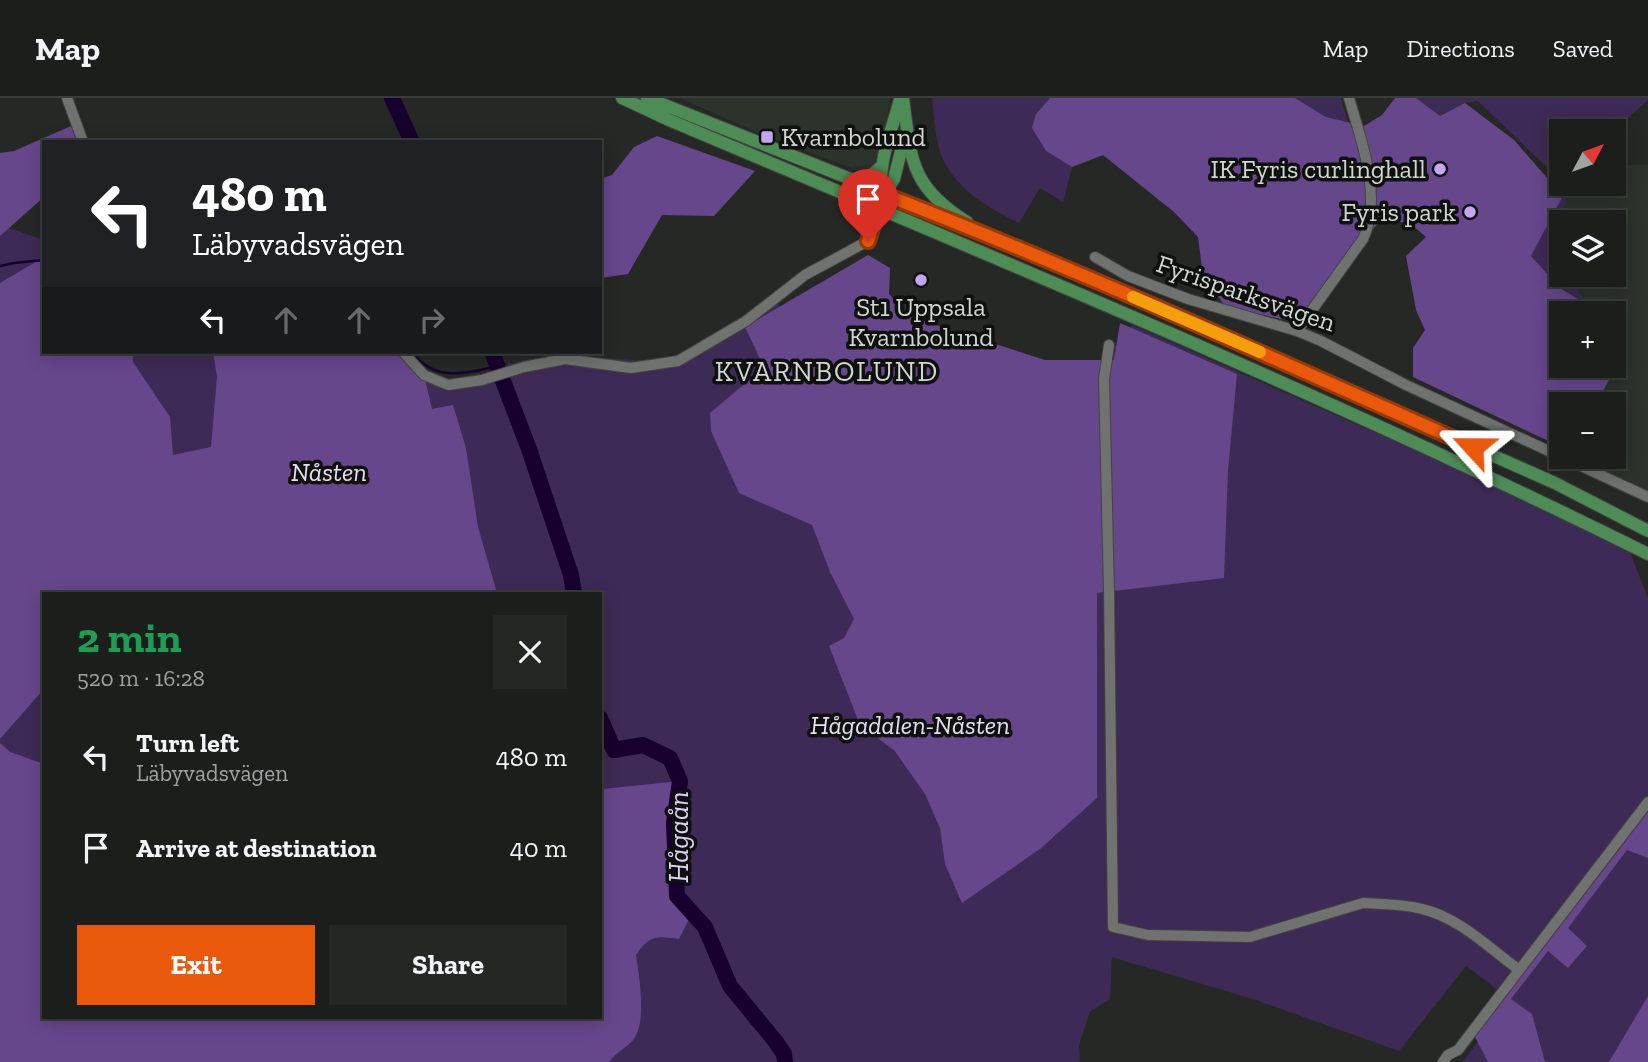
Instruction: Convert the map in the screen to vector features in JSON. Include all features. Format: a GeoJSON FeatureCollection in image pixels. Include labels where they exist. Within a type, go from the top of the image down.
{"type":"FeatureCollection","features":[{"type":"Feature","properties":{"kind":"main road"},"geometry":{"type":"LineString","coordinates":[[622,98],[1331,403],[1527,494],[1648,554]]}},
{"type":"Feature","properties":{"kind":"main road"},"geometry":{"type":"LineString","coordinates":[[647,98],[853,180],[1347,390],[1555,483],[1648,531]]}},
{"type":"Feature","properties":{"kind":"main road"},"geometry":{"type":"LineString","coordinates":[[883,194],[882,166],[902,98]]}},
{"type":"Feature","properties":{"kind":"main road"},"geometry":{"type":"LineString","coordinates":[[902,98],[915,169],[931,194],[951,212],[1001,242]]}},
{"type":"Feature","properties":{"kind":"main road"},"geometry":{"type":"LineString","coordinates":[[877,209],[883,194],[894,179],[906,130]]}},
{"type":"Feature","properties":{"kind":"main road"},"geometry":{"type":"LineString","coordinates":[[853,180],[870,176],[882,166]]}},
{"type":"Feature","properties":{"kind":"street"},"geometry":{"type":"LineString","coordinates":[[67,98],[82,140]]}},
{"type":"Feature","properties":{"kind":"street"},"geometry":{"type":"LineString","coordinates":[[1297,331],[1363,239],[1367,228],[1369,169],[1349,98]]}},
{"type":"Feature","properties":{"kind":"street"},"geometry":{"type":"LineString","coordinates":[[405,354],[424,375],[448,384],[492,377],[565,359],[631,368],[678,361],[746,321],[805,275],[868,241],[877,209]]}},
{"type":"Feature","properties":{"kind":"street","name":"Fyrisparksvägen"},"geometry":{"type":"LineString","coordinates":[[1095,257],[1128,276],[1188,299],[1297,331],[1321,341],[1418,391],[1648,497]]}},
{"type":"Feature","properties":{"kind":"street"},"geometry":{"type":"LineString","coordinates":[[1109,345],[1104,390],[1113,927],[1149,935],[1250,937],[1363,903],[1394,906],[1422,909],[1450,919],[1518,969]]}},
{"type":"Feature","properties":{"kind":"street"},"geometry":{"type":"LineString","coordinates":[[1443,1062],[1448,1055],[1458,1050],[1648,802]]}},
{"type":"Feature","properties":{"kind":"shaded area"},"geometry":{"type":"Polygon","coordinates":[[[680,98],[890,98],[886,129],[875,162],[869,169],[859,171],[758,133],[680,98]]]}},
{"type":"Feature","properties":{"kind":"shaded area"},"geometry":{"type":"Polygon","coordinates":[[[1626,165],[1648,165],[1648,497],[1593,469],[1626,469],[1626,392],[1602,392],[1610,378],[1626,378],[1626,301],[1581,301],[1559,287],[1626,287],[1626,210],[1556,210],[1564,196],[1626,196],[1626,165]]]}},
{"type":"Feature","properties":{"kind":"shaded area"},"geometry":{"type":"Polygon","coordinates":[[[1549,223],[1549,276],[1531,256],[1549,223]]]}},
{"type":"Feature","properties":{"kind":"green space"},"geometry":{"type":"Polygon","coordinates":[[[932,98],[1050,98],[1036,114],[1046,151],[1072,167],[1063,202],[1040,188],[1019,223],[972,195],[953,176],[940,152],[932,98]]]}},
{"type":"Feature","properties":{"kind":"green space"},"geometry":{"type":"Polygon","coordinates":[[[1050,98],[1295,98],[1326,117],[1364,126],[1382,115],[1395,98],[1416,98],[1440,116],[1465,103],[1514,140],[1549,180],[1549,196],[1563,196],[1556,210],[1549,210],[1549,222],[1531,256],[1549,276],[1549,287],[1559,287],[1581,301],[1549,301],[1549,378],[1610,378],[1602,392],[1549,392],[1549,441],[1413,377],[1413,348],[1425,330],[1416,310],[1406,256],[1426,237],[1410,223],[1381,220],[1346,260],[1298,323],[1225,306],[1203,276],[1198,237],[1174,212],[1103,155],[1072,167],[1046,151],[1032,128],[1036,114],[1050,98]]]}},
{"type":"Feature","properties":{"kind":"green space"},"geometry":{"type":"Polygon","coordinates":[[[1295,98],[1341,98],[1348,122],[1326,117],[1295,98]]]}},
{"type":"Feature","properties":{"kind":"green space"},"geometry":{"type":"Polygon","coordinates":[[[1416,98],[1648,98],[1626,119],[1549,119],[1549,169],[1478,101],[1465,103],[1440,116],[1416,98]]]}},
{"type":"Feature","properties":{"kind":"green space"},"geometry":{"type":"Polygon","coordinates":[[[71,126],[76,140],[42,140],[42,199],[0,236],[0,153],[14,151],[71,126]]]}},
{"type":"Feature","properties":{"kind":"green space"},"geometry":{"type":"Polygon","coordinates":[[[657,136],[755,171],[714,216],[662,215],[628,274],[602,278],[602,178],[612,175],[634,147],[657,136]]]}},
{"type":"Feature","properties":{"kind":"green space"},"geometry":{"type":"Polygon","coordinates":[[[1563,196],[1566,198],[1564,210],[1556,210],[1563,196]]]}},
{"type":"Feature","properties":{"kind":"green space"},"geometry":{"type":"Polygon","coordinates":[[[1549,222],[1549,276],[1531,256],[1549,222]]]}},
{"type":"Feature","properties":{"kind":"green space","name":"Hågadalen-Nåsten"},"geometry":{"type":"Polygon","coordinates":[[[0,225],[42,239],[42,354],[408,354],[423,370],[451,384],[508,365],[508,361],[511,364],[563,355],[660,362],[688,352],[773,296],[807,348],[1102,363],[1132,325],[1524,498],[1629,550],[1648,598],[1648,1062],[1463,1062],[1510,999],[1466,966],[1399,1051],[1256,1000],[1112,957],[1110,999],[1090,1012],[1079,1045],[1080,1062],[0,1062],[0,225]]]}},
{"type":"Feature","properties":{"kind":"green space"},"geometry":{"type":"Polygon","coordinates":[[[868,255],[890,268],[889,294],[908,316],[1045,360],[1114,360],[1120,323],[1237,374],[1228,470],[1224,578],[1097,593],[1097,798],[1040,849],[962,903],[945,864],[940,828],[925,794],[894,750],[860,725],[829,646],[844,638],[854,619],[830,572],[812,525],[739,493],[711,431],[710,413],[754,376],[760,359],[745,327],[868,255]]]}},
{"type":"Feature","properties":{"kind":"green space","name":"Nåsten"},"geometry":{"type":"Polygon","coordinates":[[[42,258],[42,354],[133,354],[133,362],[170,417],[173,455],[211,447],[217,377],[213,354],[405,354],[424,375],[432,409],[453,405],[466,448],[478,527],[497,592],[42,592],[42,691],[0,739],[0,283],[42,258]]]}},
{"type":"Feature","properties":{"kind":"green space"},"geometry":{"type":"Polygon","coordinates":[[[1577,287],[1585,301],[1579,301],[1560,288],[1577,287]]]}},
{"type":"Feature","properties":{"kind":"green space"},"geometry":{"type":"Polygon","coordinates":[[[0,743],[10,752],[42,763],[42,1019],[602,1019],[603,789],[680,781],[674,823],[677,896],[692,913],[679,939],[654,938],[636,955],[641,998],[638,1031],[634,1039],[609,1062],[0,1062],[0,743]]]}},
{"type":"Feature","properties":{"kind":"green space"},"geometry":{"type":"Polygon","coordinates":[[[1648,812],[1648,858],[1627,850],[1568,928],[1587,946],[1568,968],[1548,951],[1511,999],[1532,1014],[1545,1062],[1488,1062],[1475,1037],[1648,812]]]}},
{"type":"Feature","properties":{"kind":"green space"},"geometry":{"type":"Polygon","coordinates":[[[1648,996],[1648,1062],[1609,1062],[1648,996]]]}},
{"type":"Feature","properties":{"kind":"waterway","name":"Hågaån"},"geometry":{"type":"LineString","coordinates":[[392,98],[411,140]]}},
{"type":"Feature","properties":{"kind":"waterway"},"geometry":{"type":"LineString","coordinates":[[0,266],[42,260]]}},
{"type":"Feature","properties":{"kind":"waterway"},"geometry":{"type":"LineString","coordinates":[[414,354],[421,362],[440,372],[462,373],[497,366]]}},
{"type":"Feature","properties":{"kind":"waterway","name":"Hågaån"},"geometry":{"type":"LineString","coordinates":[[493,354],[529,449],[571,575],[574,592]]}},
{"type":"Feature","properties":{"kind":"waterway","name":"Hågaån"},"geometry":{"type":"LineString","coordinates":[[602,723],[614,750],[643,745],[670,758],[680,781],[674,823],[677,896],[705,927],[730,986],[776,1042],[784,1054],[785,1062]]}},
{"type":"Feature","properties":{"kind":"slow traffic"},"geometry":{"type":"LineString","coordinates":[[1133,297],[1260,352]]}},
{"type":"Feature","properties":{"kind":"place","name":"Kvarnbolund"},"geometry":{"type":"Point","coordinates":[767,137]}},
{"type":"Feature","properties":{"kind":"place","name":"IK Fyris curlinghall"},"geometry":{"type":"Point","coordinates":[1440,169]}},
{"type":"Feature","properties":{"kind":"place","name":"Fyris park"},"geometry":{"type":"Point","coordinates":[1470,212]}},
{"type":"Feature","properties":{"kind":"place","name":"St1 Uppsala Kvarnbolund"},"geometry":{"type":"Point","coordinates":[921,280]}},
{"type":"Feature","properties":{"kind":"district","name":"KVARNBOLUND"},"geometry":{"type":"Point","coordinates":[827,371]}},
{"type":"Feature","properties":{"kind":"route"},"geometry":{"type":"LineString","coordinates":[[868,241],[883,194],[1113,288],[1473,447]]}}]}
